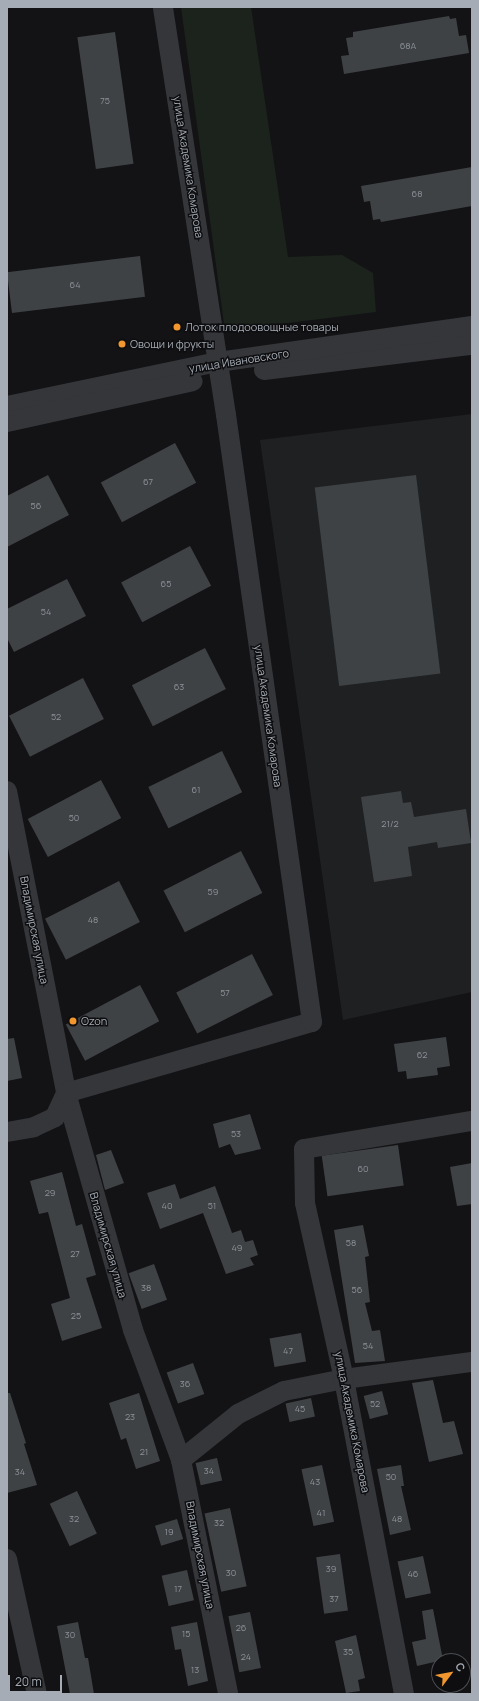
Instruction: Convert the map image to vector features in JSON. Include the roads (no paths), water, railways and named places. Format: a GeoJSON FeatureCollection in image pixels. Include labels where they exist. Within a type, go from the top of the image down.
{"type":"FeatureCollection","features":[{"type":"Feature","properties":{"kind":"street","name":"улица Академика Комарова"},"geometry":{"type":"LineString","coordinates":[[66,1093],[312,1022],[219,369],[163,7]]}},
{"type":"Feature","properties":{"kind":"street","name":"улица Ивановского"},"geometry":{"type":"LineString","coordinates":[[7,406],[472,326]]}},
{"type":"Feature","properties":{"kind":"street","name":"улица Ивановского"},"geometry":{"type":"LineString","coordinates":[[7,422],[219,369],[472,345]]}},
{"type":"Feature","properties":{"kind":"street","name":"Владимирская улица"},"geometry":{"type":"LineString","coordinates":[[7,791],[66,1093],[133,1330],[181,1460],[228,1694]]}},
{"type":"Feature","properties":{"kind":"street"},"geometry":{"type":"LineString","coordinates":[[7,1132],[34,1127],[55,1117],[66,1093]]}},
{"type":"Feature","properties":{"kind":"street","name":"улица Академика Комарова"},"geometry":{"type":"LineString","coordinates":[[404,1694],[344,1379],[306,1203],[304,1149],[472,1121]]}},
{"type":"Feature","properties":{"kind":"street"},"geometry":{"type":"LineString","coordinates":[[181,1460],[238,1414],[284,1391],[344,1379],[472,1362]]}},
{"type":"Feature","properties":{"kind":"street"},"geometry":{"type":"LineString","coordinates":[[7,1560],[37,1694]]}},
{"type":"Feature","properties":{"kind":"place","name":"Лоток плодоовощные товары"},"geometry":{"type":"Point","coordinates":[177,327]}},
{"type":"Feature","properties":{"kind":"place","name":"Овощи и фрукты"},"geometry":{"type":"Point","coordinates":[122,344]}},
{"type":"Feature","properties":{"kind":"place","name":"Ozon"},"geometry":{"type":"Point","coordinates":[73,1021]}}]}
